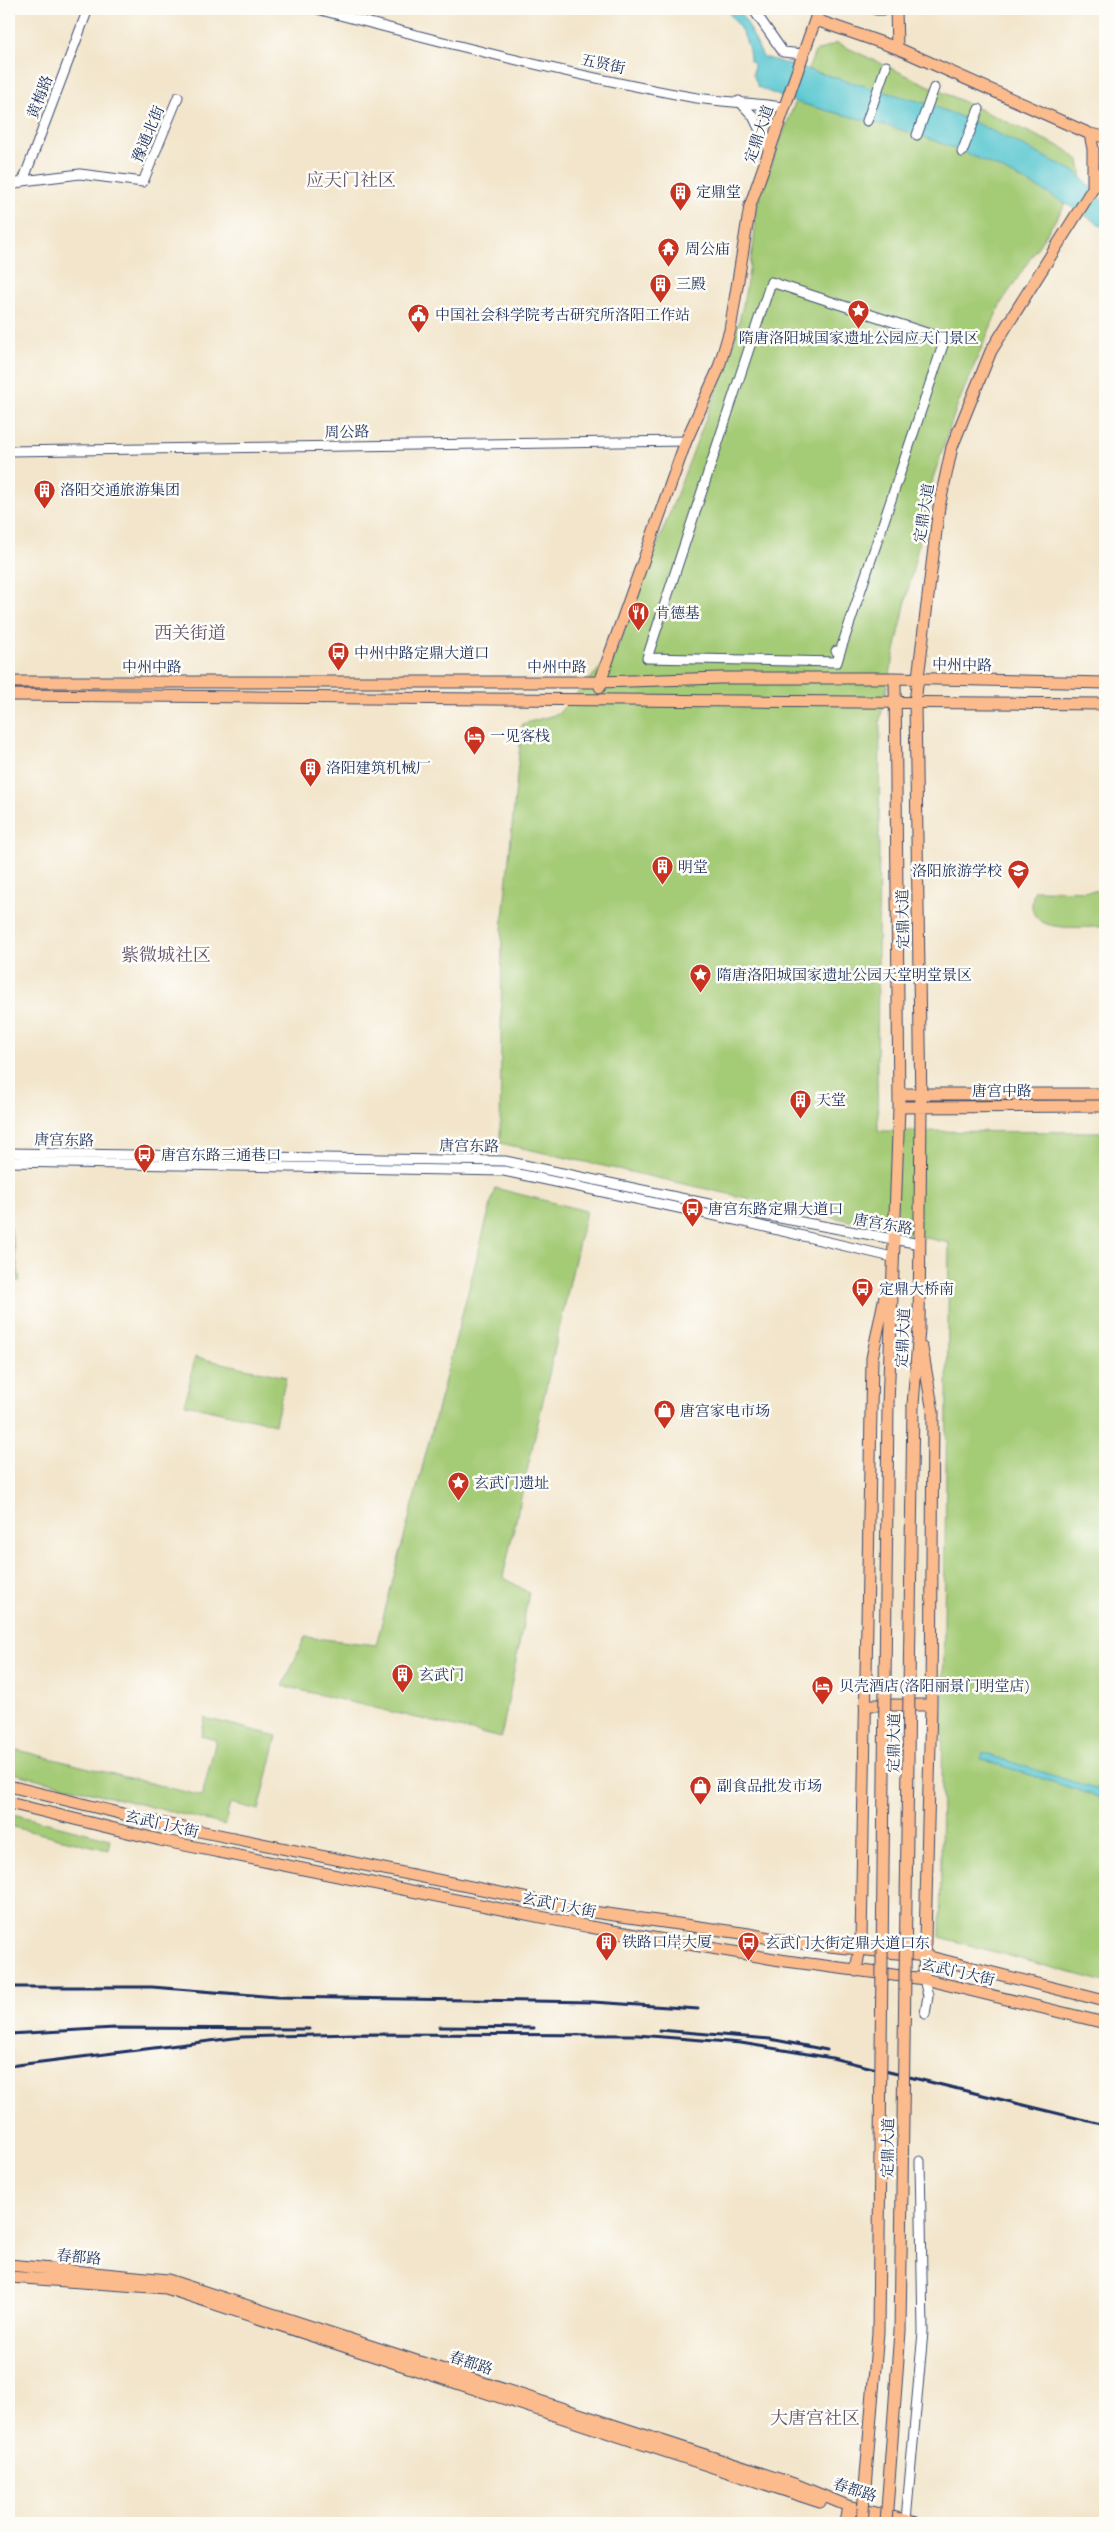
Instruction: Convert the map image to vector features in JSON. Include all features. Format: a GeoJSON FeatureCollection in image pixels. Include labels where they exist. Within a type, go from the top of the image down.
{"type":"FeatureCollection","features":[{"type":"Feature","properties":{"kind":"main road"},"geometry":{"type":"LineString","coordinates":[[876,9],[885,9]]}},
{"type":"Feature","properties":{"kind":"main road"},"geometry":{"type":"LineString","coordinates":[[896,9],[897,48]]}},
{"type":"Feature","properties":{"kind":"main road","name":"定鼎大道"},"geometry":{"type":"LineString","coordinates":[[601,699],[600,682],[686,441],[718,370],[730,330],[750,206],[818,14]]}},
{"type":"Feature","properties":{"kind":"main road"},"geometry":{"type":"LineString","coordinates":[[818,14],[1090,134],[1105,137]]}},
{"type":"Feature","properties":{"kind":"main road","name":"定鼎大道"},"geometry":{"type":"LineString","coordinates":[[885,2523],[900,2331],[913,1405],[919,1329],[921,1094],[915,702],[939,507],[952,447],[971,396],[991,351],[1093,185],[1093,149],[1090,134]]}},
{"type":"Feature","properties":{"kind":"main road"},"geometry":{"type":"LineString","coordinates":[[1093,185],[1105,169]]}},
{"type":"Feature","properties":{"kind":"main road","name":"中州中路"},"geometry":{"type":"LineString","coordinates":[[9,682],[600,682],[721,678],[896,678],[1105,683]]}},
{"type":"Feature","properties":{"kind":"main road","name":"定鼎大道"},"geometry":{"type":"LineString","coordinates":[[862,2523],[878,2332],[888,1405],[899,1107],[896,678]]}},
{"type":"Feature","properties":{"kind":"main road","name":"中州中路"},"geometry":{"type":"LineString","coordinates":[[9,695],[1105,704]]}},
{"type":"Feature","properties":{"kind":"main road","name":"唐宫中路"},"geometry":{"type":"LineString","coordinates":[[899,1094],[1105,1094]]}},
{"type":"Feature","properties":{"kind":"main road","name":"唐宫中路"},"geometry":{"type":"LineString","coordinates":[[899,1107],[1105,1106]]}},
{"type":"Feature","properties":{"kind":"main road"},"geometry":{"type":"LineString","coordinates":[[856,1971],[860,1951],[872,1358],[892,1257]]}},
{"type":"Feature","properties":{"kind":"main road"},"geometry":{"type":"LineString","coordinates":[[919,1329],[933,1421],[931,1705],[924,1979]]}},
{"type":"Feature","properties":{"kind":"main road"},"geometry":{"type":"LineString","coordinates":[[872,1407],[876,1394],[882,1394],[888,1405]]}},
{"type":"Feature","properties":{"kind":"main road"},"geometry":{"type":"LineString","coordinates":[[913,1405],[919,1394],[924,1394],[931,1400]]}},
{"type":"Feature","properties":{"kind":"main road"},"geometry":{"type":"LineString","coordinates":[[865,1705],[931,1705]]}},
{"type":"Feature","properties":{"kind":"main road","name":"玄武门大街"},"geometry":{"type":"LineString","coordinates":[[9,1786],[160,1823],[593,1912],[749,1934],[790,1942],[860,1951],[926,1956],[1105,2001]]}},
{"type":"Feature","properties":{"kind":"main road","name":"玄武门大街"},"geometry":{"type":"LineString","coordinates":[[9,1802],[160,1840],[581,1925],[856,1971],[924,1979],[1105,2023]]}},
{"type":"Feature","properties":{"kind":"main road","name":"春都路"},"geometry":{"type":"LineString","coordinates":[[9,2265],[168,2280],[787,2482],[847,2514],[909,2522]]}},
{"type":"Feature","properties":{"kind":"main road","name":"春都路"},"geometry":{"type":"LineString","coordinates":[[9,2277],[166,2288],[794,2492],[847,2514],[885,2523]]}},
{"type":"Feature","properties":{"kind":"street","name":"黄梅路"},"geometry":{"type":"LineString","coordinates":[[23,180],[88,9]]}},
{"type":"Feature","properties":{"kind":"street","name":"五贤街"},"geometry":{"type":"LineString","coordinates":[[318,9],[463,48],[693,97],[786,104]]}},
{"type":"Feature","properties":{"kind":"street"},"geometry":{"type":"LineString","coordinates":[[753,9],[782,52],[803,54]]}},
{"type":"Feature","properties":{"kind":"street"},"geometry":{"type":"LineString","coordinates":[[867,121],[886,66]]}},
{"type":"Feature","properties":{"kind":"street"},"geometry":{"type":"LineString","coordinates":[[917,135],[934,88]]}},
{"type":"Feature","properties":{"kind":"street","name":"豫通北街"},"geometry":{"type":"LineString","coordinates":[[23,180],[80,174],[143,182],[178,97]]}},
{"type":"Feature","properties":{"kind":"street"},"geometry":{"type":"LineString","coordinates":[[739,101],[753,116],[770,151]]}},
{"type":"Feature","properties":{"kind":"street"},"geometry":{"type":"LineString","coordinates":[[962,152],[979,109]]}},
{"type":"Feature","properties":{"kind":"street"},"geometry":{"type":"LineString","coordinates":[[9,187],[23,180]]}},
{"type":"Feature","properties":{"kind":"street"},"geometry":{"type":"LineString","coordinates":[[771,282],[945,339],[838,652],[837,662],[648,658],[771,282]]}},
{"type":"Feature","properties":{"kind":"street","name":"周公路"},"geometry":{"type":"LineString","coordinates":[[9,451],[686,441]]}},
{"type":"Feature","properties":{"kind":"street","name":"唐宫东路"},"geometry":{"type":"LineString","coordinates":[[9,1153],[505,1161],[742,1211],[920,1244]]}},
{"type":"Feature","properties":{"kind":"street","name":"唐宫东路"},"geometry":{"type":"LineString","coordinates":[[9,1162],[504,1171],[740,1221],[892,1257]]}},
{"type":"Feature","properties":{"kind":"street"},"geometry":{"type":"LineString","coordinates":[[924,1979],[928,1996],[925,2014]]}},
{"type":"Feature","properties":{"kind":"street"},"geometry":{"type":"LineString","coordinates":[[909,2522],[923,2332],[920,2161]]}},
{"type":"Feature","properties":{"kind":"green space"},"geometry":{"type":"Polygon","coordinates":[[[837,43],[1065,149],[1079,160],[1082,179],[1000,305],[957,406],[933,478],[880,719],[877,1080],[878,1131],[1105,1132],[1105,1982],[940,1937],[949,1243],[500,1143],[502,929],[522,724],[558,714],[618,648],[732,350],[743,305],[754,241],[756,209],[775,154],[815,52],[837,43]]]}},
{"type":"Feature","properties":{"kind":"green space"},"geometry":{"type":"Polygon","coordinates":[[[1035,890],[1105,891],[1105,927],[1053,926],[1042,922],[1035,915],[1032,905],[1035,890]]]}},
{"type":"Feature","properties":{"kind":"green space"},"geometry":{"type":"Polygon","coordinates":[[[495,1188],[586,1211],[503,1577],[529,1593],[501,1738],[283,1686],[305,1637],[376,1645],[495,1188]]]}},
{"type":"Feature","properties":{"kind":"green space"},"geometry":{"type":"Polygon","coordinates":[[[10,1226],[20,1281],[9,1281],[10,1226]]]}},
{"type":"Feature","properties":{"kind":"green space"},"geometry":{"type":"Polygon","coordinates":[[[195,1357],[286,1377],[275,1424],[185,1404],[195,1357]]]}},
{"type":"Feature","properties":{"kind":"green space"},"geometry":{"type":"Polygon","coordinates":[[[205,1718],[277,1736],[259,1810],[230,1803],[225,1825],[9,1772],[9,1748],[202,1796],[216,1740],[201,1736],[205,1718]]]}},
{"type":"Feature","properties":{"kind":"green space"},"geometry":{"type":"Polygon","coordinates":[[[9,1813],[110,1839],[108,1850],[9,1826],[9,1813]]]}},
{"type":"Feature","properties":{"kind":"water"},"geometry":{"type":"Polygon","coordinates":[[[725,9],[737,9],[747,23],[763,57],[928,104],[974,122],[1076,172],[1105,203],[1105,228],[1014,175],[966,153],[918,135],[797,102],[758,87],[753,74],[754,63],[750,61],[746,40],[739,26],[725,9]]]}},
{"type":"Feature","properties":{"kind":"water"},"geometry":{"type":"Polygon","coordinates":[[[983,1753],[1105,1792],[1105,1799],[981,1759],[983,1753]]]}},
{"type":"Feature","properties":{"kind":"railway"},"geometry":{"type":"LineString","coordinates":[[9,1987],[152,1987],[276,1997],[593,2002],[698,2009]]}},
{"type":"Feature","properties":{"kind":"railway"},"geometry":{"type":"LineString","coordinates":[[439,2027],[534,2028]]}},
{"type":"Feature","properties":{"kind":"railway"},"geometry":{"type":"LineString","coordinates":[[9,2034],[115,2028],[309,2029]]}},
{"type":"Feature","properties":{"kind":"railway"},"geometry":{"type":"LineString","coordinates":[[659,2030],[770,2039],[827,2050]]}},
{"type":"Feature","properties":{"kind":"railway"},"geometry":{"type":"LineString","coordinates":[[9,2066],[242,2037],[354,2034],[637,2035],[741,2043],[832,2058],[1105,2125]]}},
{"type":"Feature","properties":{"kind":"place","name":"定鼎堂"},"geometry":{"type":"Point","coordinates":[680,211]}},
{"type":"Feature","properties":{"kind":"place","name":"周公庙"},"geometry":{"type":"Point","coordinates":[669,268]}},
{"type":"Feature","properties":{"kind":"place","name":"三殿"},"geometry":{"type":"Point","coordinates":[660,303]}},
{"type":"Feature","properties":{"kind":"place","name":"隋唐洛阳城国家遗址公园应天门景区"},"geometry":{"type":"Point","coordinates":[859,329]}},
{"type":"Feature","properties":{"kind":"place","name":"中国社会科学院考古研究所洛阳工作站"},"geometry":{"type":"Point","coordinates":[419,334]}},
{"type":"Feature","properties":{"kind":"place","name":"洛阳交通旅游集团"},"geometry":{"type":"Point","coordinates":[44,509]}},
{"type":"Feature","properties":{"kind":"place","name":"肯德基"},"geometry":{"type":"Point","coordinates":[639,632]}},
{"type":"Feature","properties":{"kind":"place","name":"中州中路定鼎大道口"},"geometry":{"type":"Point","coordinates":[338,672]}},
{"type":"Feature","properties":{"kind":"place","name":"一见客栈"},"geometry":{"type":"Point","coordinates":[474,755]}},
{"type":"Feature","properties":{"kind":"place","name":"洛阳建筑机械厂"},"geometry":{"type":"Point","coordinates":[310,787]}},
{"type":"Feature","properties":{"kind":"place","name":"明堂"},"geometry":{"type":"Point","coordinates":[662,886]}},
{"type":"Feature","properties":{"kind":"place","name":"洛阳旅游学校"},"geometry":{"type":"Point","coordinates":[1018,890]}},
{"type":"Feature","properties":{"kind":"place","name":"隋唐洛阳城国家遗址公园天堂明堂景区"},"geometry":{"type":"Point","coordinates":[701,994]}},
{"type":"Feature","properties":{"kind":"place","name":"天堂"},"geometry":{"type":"Point","coordinates":[800,1119]}},
{"type":"Feature","properties":{"kind":"place","name":"唐宫东路三通巷口"},"geometry":{"type":"Point","coordinates":[145,1174]}},
{"type":"Feature","properties":{"kind":"place","name":"唐宫东路定鼎大道口"},"geometry":{"type":"Point","coordinates":[692,1228]}},
{"type":"Feature","properties":{"kind":"place","name":"定鼎大桥南"},"geometry":{"type":"Point","coordinates":[863,1308]}},
{"type":"Feature","properties":{"kind":"place","name":"唐宫家电市场"},"geometry":{"type":"Point","coordinates":[664,1430]}},
{"type":"Feature","properties":{"kind":"place","name":"玄武门遗址"},"geometry":{"type":"Point","coordinates":[458,1502]}},
{"type":"Feature","properties":{"kind":"place","name":"玄武门"},"geometry":{"type":"Point","coordinates":[403,1694]}},
{"type":"Feature","properties":{"kind":"place","name":"贝壳酒店(洛阳丽景门明堂店)"},"geometry":{"type":"Point","coordinates":[823,1705]}},
{"type":"Feature","properties":{"kind":"place","name":"副食品批发市场"},"geometry":{"type":"Point","coordinates":[701,1805]}},
{"type":"Feature","properties":{"kind":"place","name":"铁路口岸大厦"},"geometry":{"type":"Point","coordinates":[606,1961]}},
{"type":"Feature","properties":{"kind":"place","name":"玄武门大街定鼎大道口东"},"geometry":{"type":"Point","coordinates":[749,1962]}},
{"type":"Feature","properties":{"kind":"district","name":"应天门社区"},"geometry":{"type":"Point","coordinates":[351,180]}},
{"type":"Feature","properties":{"kind":"district","name":"西关街道"},"geometry":{"type":"Point","coordinates":[190,633]}},
{"type":"Feature","properties":{"kind":"district","name":"紫微城社区"},"geometry":{"type":"Point","coordinates":[166,955]}},
{"type":"Feature","properties":{"kind":"district","name":"大唐宫社区"},"geometry":{"type":"Point","coordinates":[815,2418]}}]}
